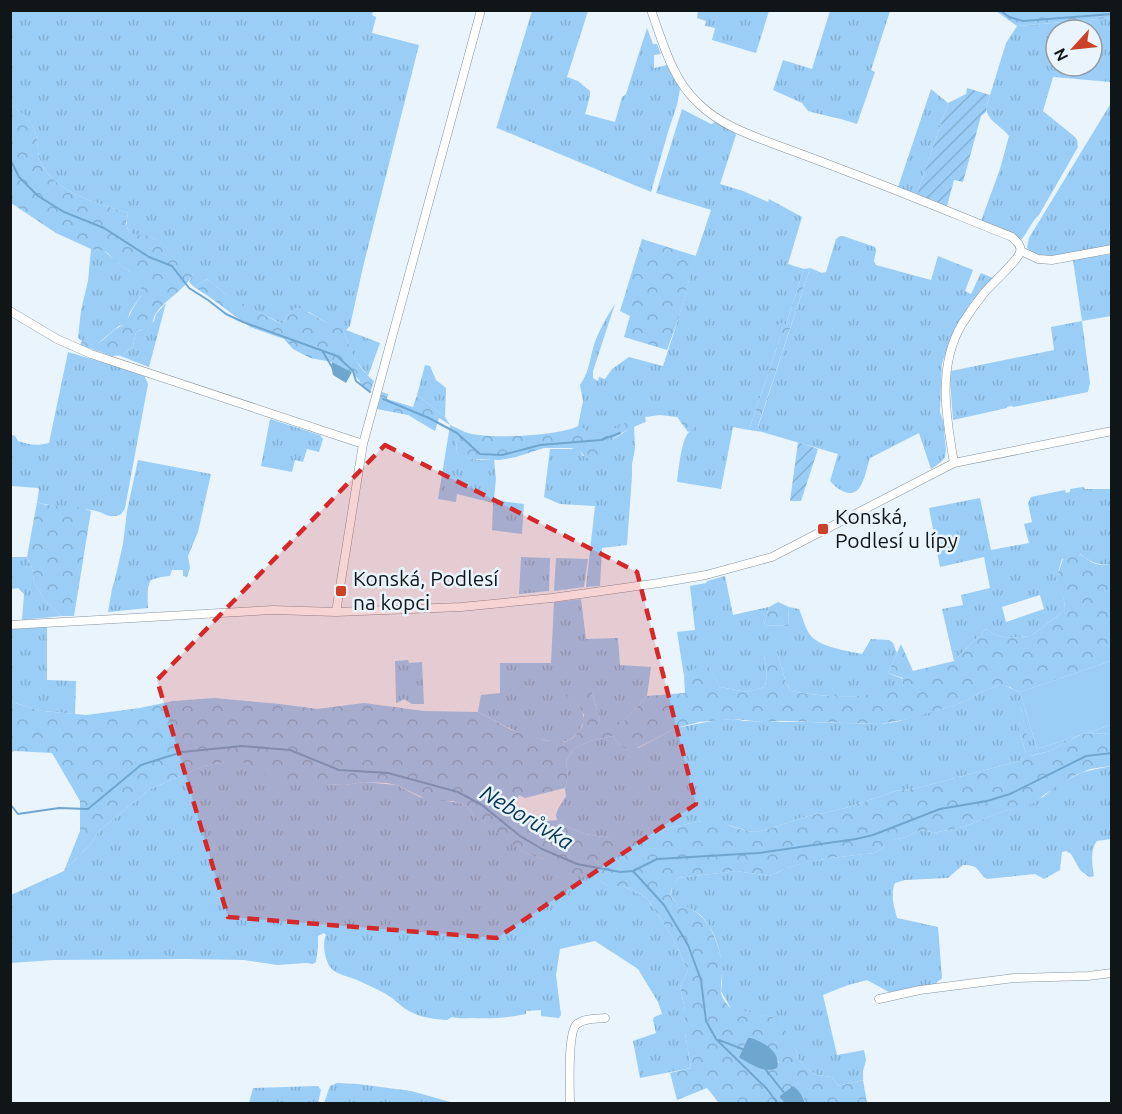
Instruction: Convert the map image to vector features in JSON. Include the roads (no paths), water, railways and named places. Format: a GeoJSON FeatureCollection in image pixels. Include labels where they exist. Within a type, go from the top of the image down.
{"type":"FeatureCollection","features":[{"type":"Feature","properties":{"kind":"street"},"geometry":{"type":"LineString","coordinates":[[336,612],[363,444],[481,10]]}},
{"type":"Feature","properties":{"kind":"street"},"geometry":{"type":"LineString","coordinates":[[651,10],[672,68],[697,103],[719,120],[764,141],[896,190],[1012,237],[1019,244],[1021,251],[1017,259],[972,309],[961,326],[949,354],[945,383],[946,406],[954,464]]}},
{"type":"Feature","properties":{"kind":"street"},"geometry":{"type":"LineString","coordinates":[[1021,251],[1038,259],[1052,260],[1112,249]]}},
{"type":"Feature","properties":{"kind":"street"},"geometry":{"type":"LineString","coordinates":[[10,311],[57,339],[91,354],[363,444]]}},
{"type":"Feature","properties":{"kind":"street"},"geometry":{"type":"LineString","coordinates":[[10,625],[273,610],[336,612],[461,607],[563,596],[706,575],[772,557],[954,464],[1112,431]]}},
{"type":"Feature","properties":{"kind":"street"},"geometry":{"type":"LineString","coordinates":[[879,999],[920,990],[1014,978],[1112,973]]}},
{"type":"Feature","properties":{"kind":"street"},"geometry":{"type":"LineString","coordinates":[[570,1104],[571,1049],[575,1027],[585,1020],[605,1018]]}},
{"type":"Feature","properties":{"kind":"waterway"},"geometry":{"type":"LineString","coordinates":[[1000,10],[1009,17],[1023,21],[1112,14]]}},
{"type":"Feature","properties":{"kind":"waterway"},"geometry":{"type":"LineString","coordinates":[[10,159],[19,177],[38,196],[64,212],[104,228],[149,257],[172,266],[189,288],[226,314],[337,356],[353,371],[356,381],[370,392]]}},
{"type":"Feature","properties":{"kind":"waterway"},"geometry":{"type":"LineString","coordinates":[[323,352],[332,367]]}},
{"type":"Feature","properties":{"kind":"waterway"},"geometry":{"type":"LineString","coordinates":[[383,399],[429,418],[457,433],[480,454],[502,455],[540,445],[601,440],[620,433]]}},
{"type":"Feature","properties":{"kind":"waterway","name":"Neborůvka"},"geometry":{"type":"LineString","coordinates":[[10,804],[18,814],[59,808],[88,809],[141,765],[182,752],[242,746],[290,750],[339,770],[388,773],[458,792],[482,805],[520,836],[542,849],[577,864],[620,872],[633,871],[657,859],[759,853],[873,835],[940,809],[987,801],[1010,794],[1086,756],[1112,753]]}},
{"type":"Feature","properties":{"kind":"waterway"},"geometry":{"type":"LineString","coordinates":[[633,871],[664,905],[688,945],[701,980],[706,1021],[716,1039],[767,1089],[778,1104]]}},
{"type":"Feature","properties":{"kind":"waterway"},"geometry":{"type":"LineString","coordinates":[[719,1040],[745,1050]]}},
{"type":"Feature","properties":{"kind":"waterway"},"geometry":{"type":"LineString","coordinates":[[766,1070],[785,1094]]}},
{"type":"Feature","properties":{"kind":"place","name":"Konská, Podlesí u lípy"},"geometry":{"type":"Point","coordinates":[823,529]}},
{"type":"Feature","properties":{"kind":"place","name":"Konská, Podlesí na kopci"},"geometry":{"type":"Point","coordinates":[341,591]}}]}
